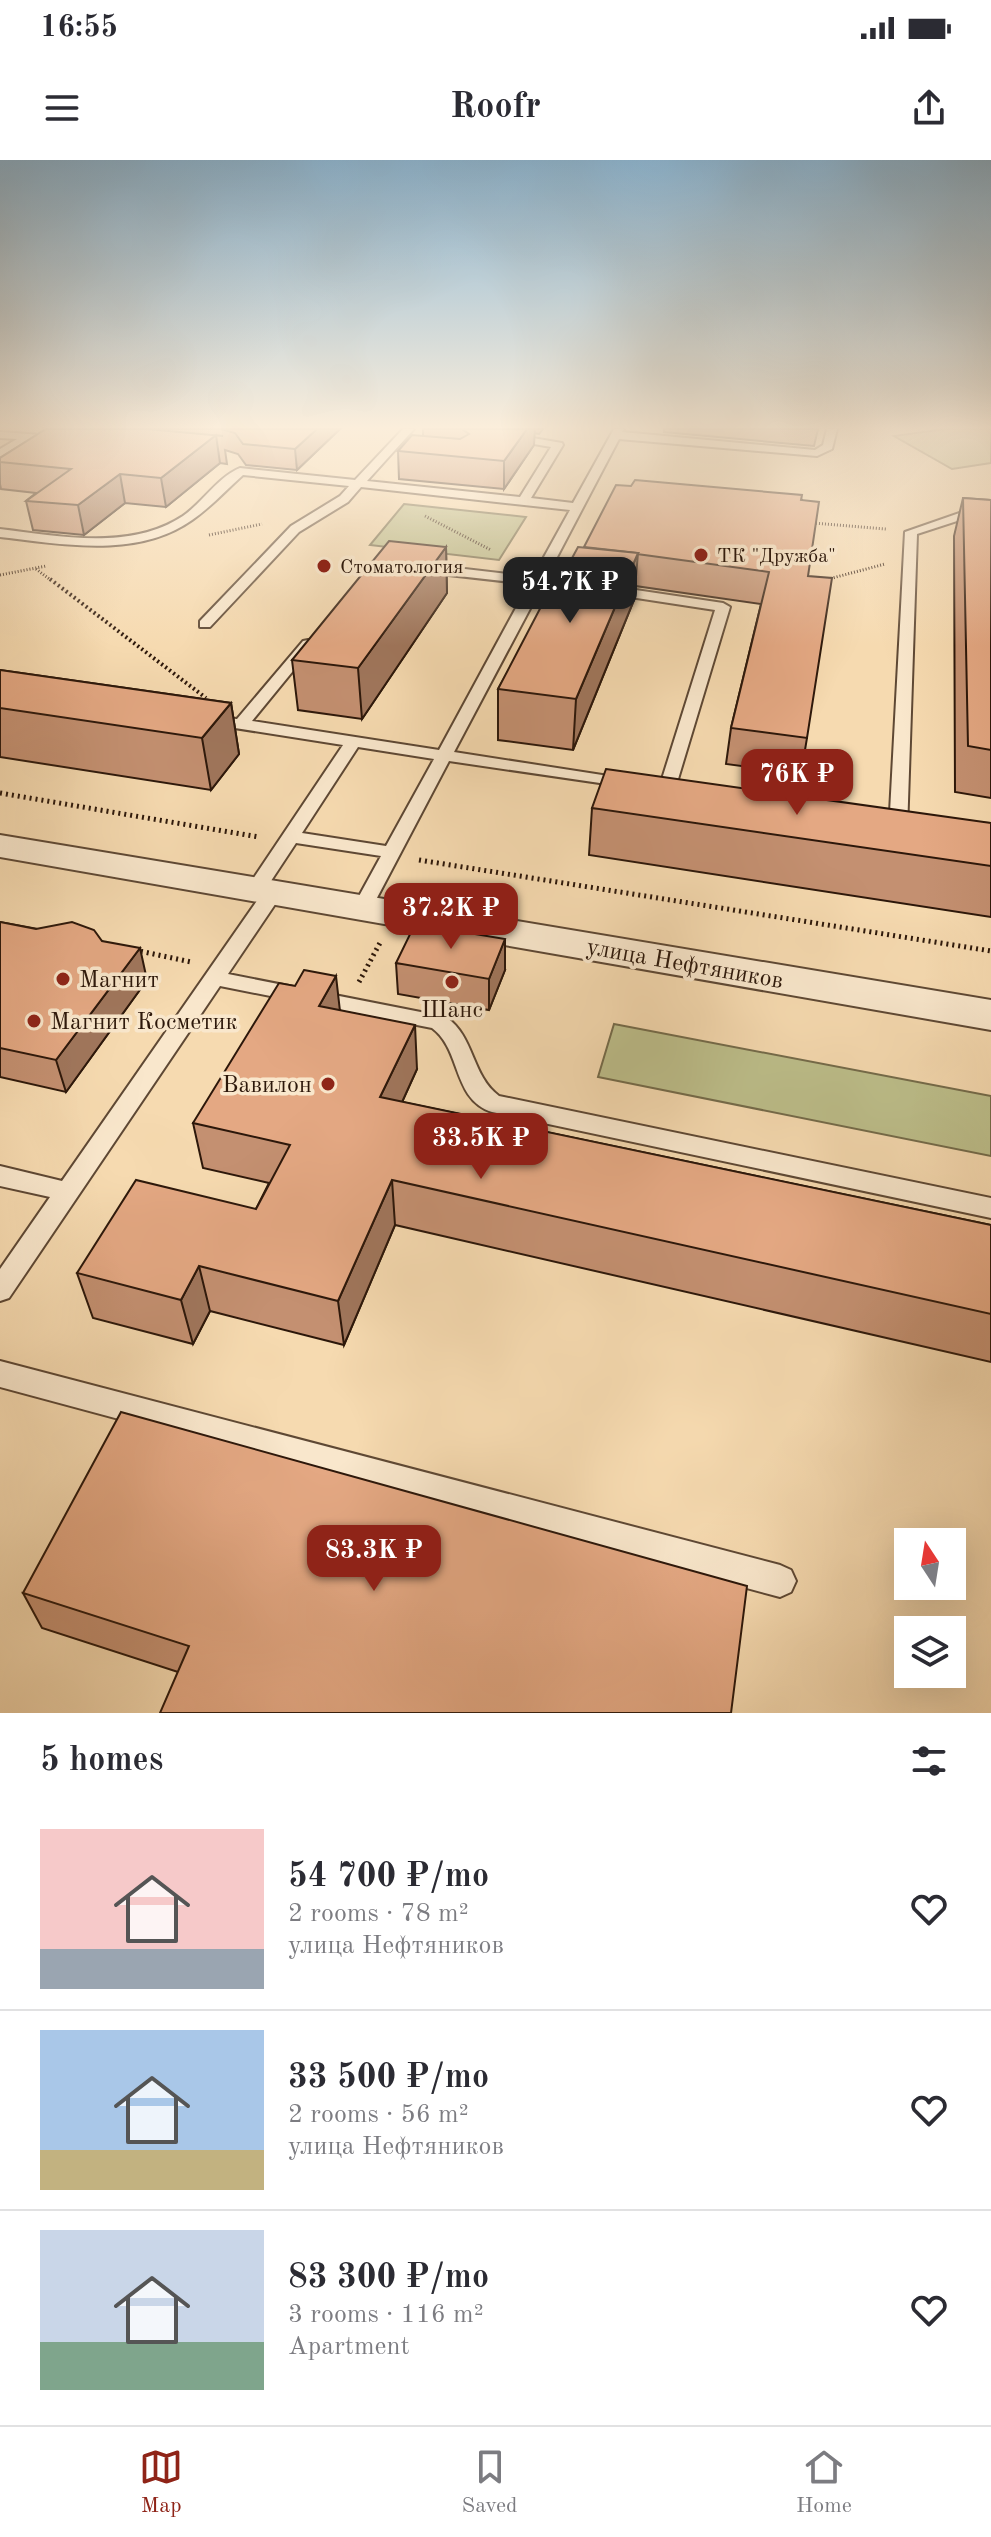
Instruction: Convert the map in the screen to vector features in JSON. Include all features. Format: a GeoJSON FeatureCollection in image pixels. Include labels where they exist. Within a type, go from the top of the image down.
{"type":"FeatureCollection","features":[{"type":"Feature","properties":{"kind":"street","name":"улица Нефтяников"},"geometry":{"type":"LineString","coordinates":[[0,846],[991,1015]]}},
{"type":"Feature","properties":{"kind":"lane"},"geometry":{"type":"LineString","coordinates":[[0,533],[91,544],[113,543],[177,524],[200,501]]}},
{"type":"Feature","properties":{"kind":"lane"},"geometry":{"type":"LineString","coordinates":[[205,624],[295,529],[340,501]]}},
{"type":"Feature","properties":{"kind":"lane"},"geometry":{"type":"LineString","coordinates":[[528,501],[578,507]]}},
{"type":"Feature","properties":{"kind":"lane"},"geometry":{"type":"LineString","coordinates":[[362,909],[581,501]]}},
{"type":"Feature","properties":{"kind":"lane"},"geometry":{"type":"LineString","coordinates":[[898,831],[911,532],[991,506]]}},
{"type":"Feature","properties":{"kind":"lane"},"geometry":{"type":"LineString","coordinates":[[196,717],[615,780],[661,793],[723,607],[699,600],[541,578],[412,567]]}},
{"type":"Feature","properties":{"kind":"lane"},"geometry":{"type":"LineString","coordinates":[[241,724],[317,633]]}},
{"type":"Feature","properties":{"kind":"lane"},"geometry":{"type":"LineString","coordinates":[[0,1290],[215,978],[290,838],[354,741]]}},
{"type":"Feature","properties":{"kind":"lane"},"geometry":{"type":"LineString","coordinates":[[290,838],[393,854]]}},
{"type":"Feature","properties":{"kind":"lane"},"geometry":{"type":"LineString","coordinates":[[215,978],[438,1022],[450,1028],[458,1041],[471,1086],[492,1103],[991,1208]]}},
{"type":"Feature","properties":{"kind":"lane"},"geometry":{"type":"LineString","coordinates":[[0,1176],[68,1192]]}},
{"type":"Feature","properties":{"kind":"lane"},"geometry":{"type":"LineString","coordinates":[[0,1374],[780,1581]]}},
{"type":"Feature","properties":{"kind":"path"},"geometry":{"type":"LineString","coordinates":[[201,536],[322,513]]}},
{"type":"Feature","properties":{"kind":"path"},"geometry":{"type":"LineString","coordinates":[[419,513],[541,578]]}},
{"type":"Feature","properties":{"kind":"path"},"geometry":{"type":"LineString","coordinates":[[801,522],[911,532]]}},
{"type":"Feature","properties":{"kind":"path"},"geometry":{"type":"LineString","coordinates":[[825,580],[911,557]]}},
{"type":"Feature","properties":{"kind":"path"},"geometry":{"type":"LineString","coordinates":[[0,575],[50,565]]}},
{"type":"Feature","properties":{"kind":"path"},"geometry":{"type":"LineString","coordinates":[[35,568],[241,724]]}},
{"type":"Feature","properties":{"kind":"path"},"geometry":{"type":"LineString","coordinates":[[0,793],[290,838]]}},
{"type":"Feature","properties":{"kind":"path"},"geometry":{"type":"LineString","coordinates":[[393,854],[991,951]]}},
{"type":"Feature","properties":{"kind":"path"},"geometry":{"type":"LineString","coordinates":[[131,949],[189,960],[215,978]]}},
{"type":"Feature","properties":{"kind":"green space"},"geometry":{"type":"Polygon","coordinates":[[[404,504],[526,517],[499,560],[370,545],[404,504]]]}},
{"type":"Feature","properties":{"kind":"green space"},"geometry":{"type":"Polygon","coordinates":[[[614,1024],[991,1096],[991,1156],[598,1077],[614,1024]]]}},
{"type":"Feature","properties":{"kind":"building"},"geometry":{"type":"Polygon","coordinates":[[[32,501],[83,501],[78,505],[32,501]]]}},
{"type":"Feature","properties":{"kind":"building"},"geometry":{"type":"Polygon","coordinates":[[[607,501],[819,502],[808,576],[832,578],[807,738],[731,728],[769,572],[584,547],[607,501]]]}},
{"type":"Feature","properties":{"kind":"building"},"geometry":{"type":"Polygon","coordinates":[[[963,501],[991,501],[991,750],[968,746],[963,501]]]}},
{"type":"Feature","properties":{"kind":"building"},"geometry":{"type":"Polygon","coordinates":[[[389,541],[446,547],[358,668],[292,660],[389,541]]]}},
{"type":"Feature","properties":{"kind":"building"},"geometry":{"type":"Polygon","coordinates":[[[578,547],[638,553],[576,699],[498,689],[566,559],[571,560],[578,547]]]}},
{"type":"Feature","properties":{"kind":"building"},"geometry":{"type":"Polygon","coordinates":[[[0,670],[231,703],[202,738],[0,708],[0,670]]]}},
{"type":"Feature","properties":{"kind":"building"},"geometry":{"type":"Polygon","coordinates":[[[606,769],[991,823],[991,866],[592,808],[606,769]]]}},
{"type":"Feature","properties":{"kind":"building"},"geometry":{"type":"Polygon","coordinates":[[[0,922],[36,929],[72,922],[94,930],[102,941],[140,948],[56,1060],[0,1048],[0,922]]]}},
{"type":"Feature","properties":{"kind":"building"},"geometry":{"type":"Polygon","coordinates":[[[415,924],[505,939],[489,979],[396,963],[415,924]]]}},
{"type":"Feature","properties":{"kind":"building"},"geometry":{"type":"Polygon","coordinates":[[[304,970],[336,976],[319,1006],[415,1025],[380,1097],[991,1225],[991,1314],[392,1180],[338,1301],[199,1266],[181,1300],[77,1273],[136,1180],[256,1209],[290,1145],[193,1123],[279,983],[295,986],[304,970]]]}},
{"type":"Feature","properties":{"kind":"building"},"geometry":{"type":"Polygon","coordinates":[[[121,1412],[747,1586],[731,1713],[160,1713],[189,1646],[23,1593],[121,1412]]]}},
{"type":"Feature","properties":{"kind":"place","name":"ТК \"Дружба\""},"geometry":{"type":"Point","coordinates":[701,555]}},
{"type":"Feature","properties":{"kind":"place","name":"Стоматология"},"geometry":{"type":"Point","coordinates":[324,566]}},
{"type":"Feature","properties":{"kind":"place","name":"Магнит"},"geometry":{"type":"Point","coordinates":[63,979]}},
{"type":"Feature","properties":{"kind":"place","name":"Шанс"},"geometry":{"type":"Point","coordinates":[452,982]}},
{"type":"Feature","properties":{"kind":"place","name":"Магнит Косметик"},"geometry":{"type":"Point","coordinates":[34,1021]}},
{"type":"Feature","properties":{"kind":"place","name":"Вавилон"},"geometry":{"type":"Point","coordinates":[328,1084]}}]}
